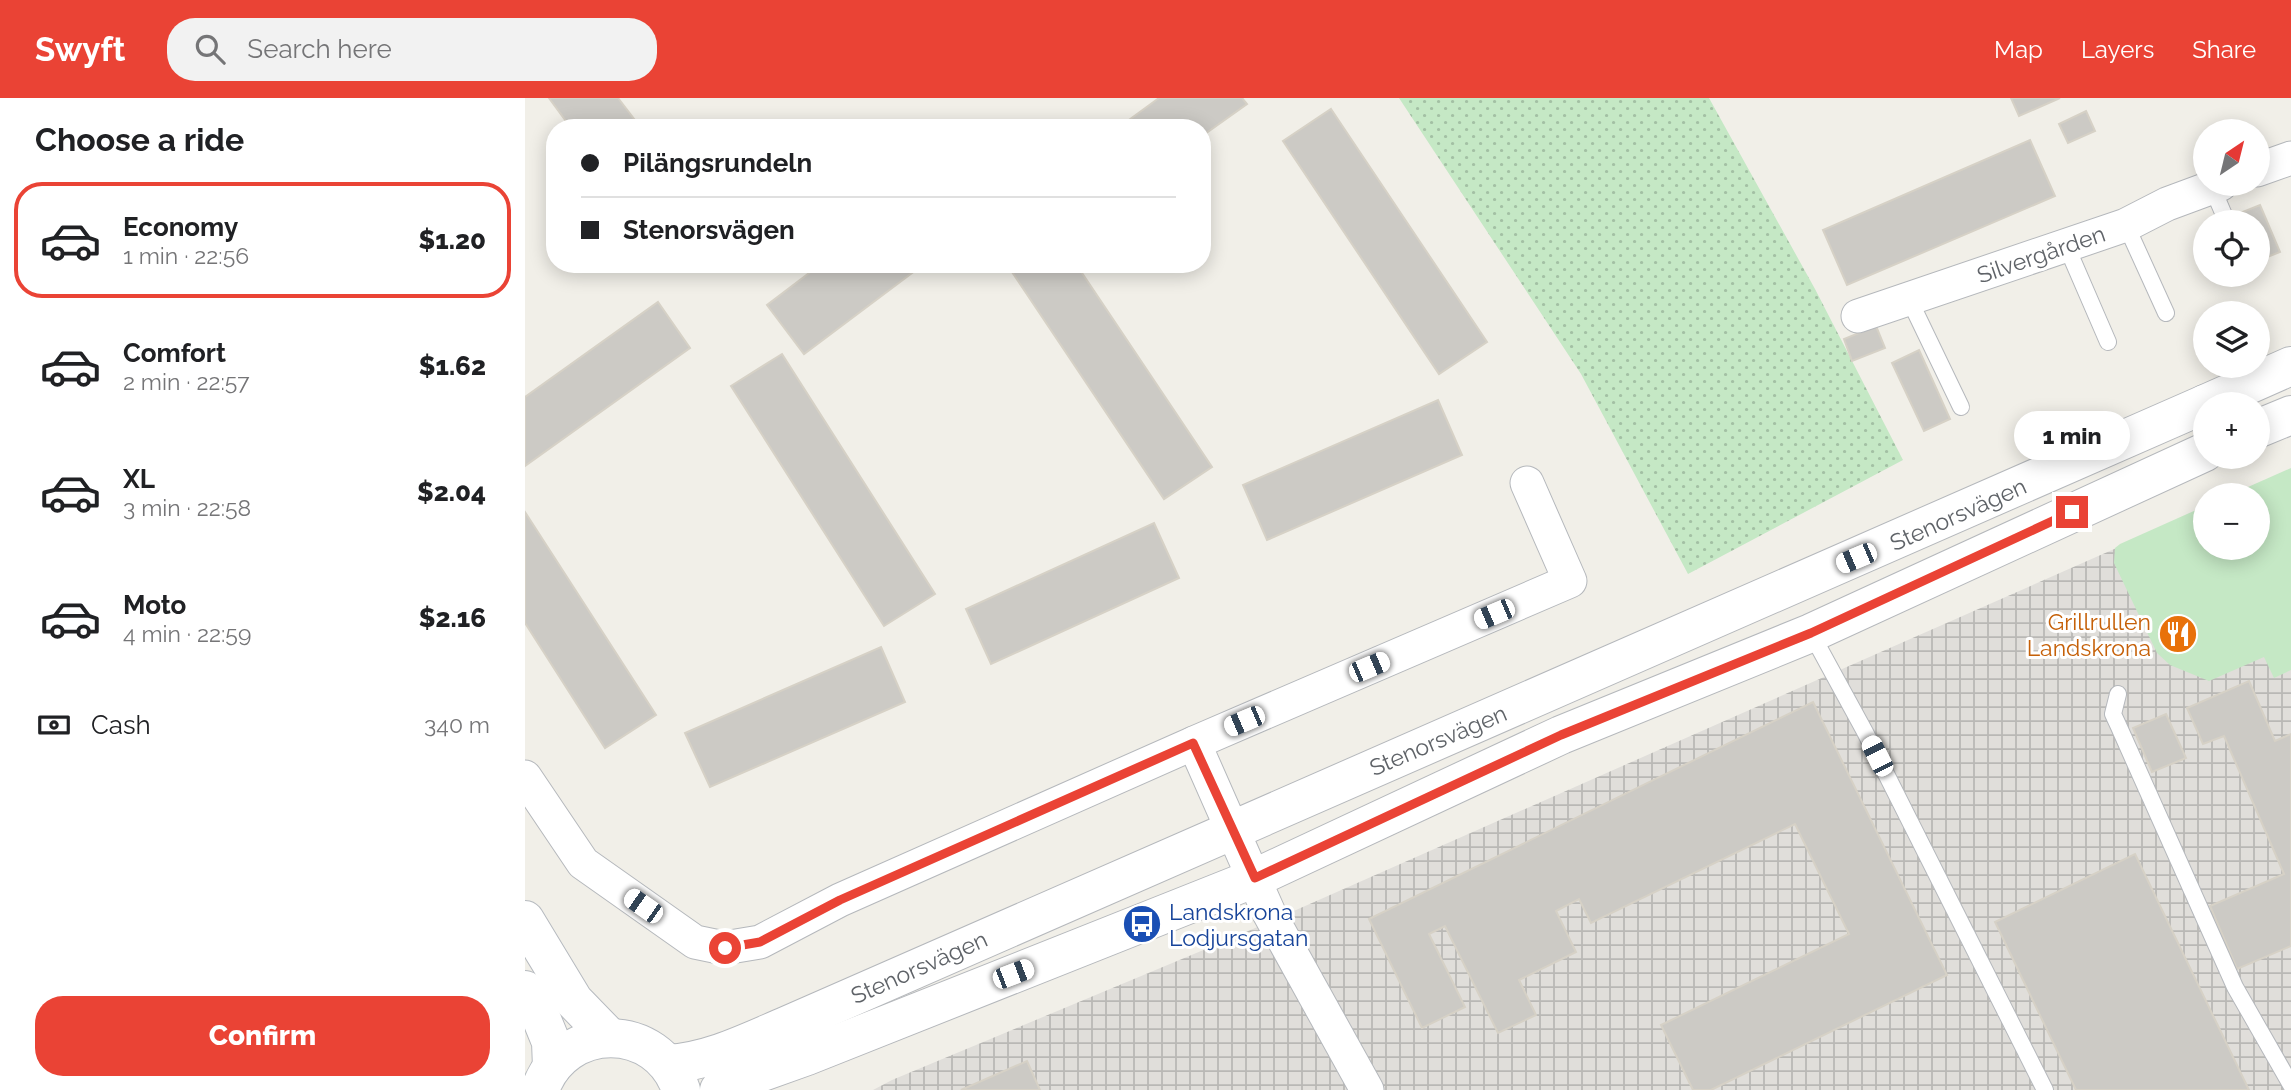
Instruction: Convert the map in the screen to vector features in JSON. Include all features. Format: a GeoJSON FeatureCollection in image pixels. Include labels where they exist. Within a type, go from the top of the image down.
{"type":"FeatureCollection","features":[{"type":"Feature","properties":{"kind":"street"},"geometry":{"type":"LineString","coordinates":[[2270,165],[2291,158]]}},
{"type":"Feature","properties":{"kind":"street","name":"Silvergården"},"geometry":{"type":"LineString","coordinates":[[1858,316],[2126,225],[2193,194]]}},
{"type":"Feature","properties":{"kind":"street","name":"Stenorsvägen"},"geometry":{"type":"LineString","coordinates":[[2232,392],[2291,366]]}},
{"type":"Feature","properties":{"kind":"street","name":"Stenorsvägen"},"geometry":{"type":"LineString","coordinates":[[675,1077],[686,1063],[715,1056],[2193,409]]}},
{"type":"Feature","properties":{"kind":"street"},"geometry":{"type":"LineString","coordinates":[[2270,424],[2291,415]]}},
{"type":"Feature","properties":{"kind":"street","name":"Stenorsvägen"},"geometry":{"type":"LineString","coordinates":[[719,1090],[1255,878],[1561,735],[1811,633],[2193,458]]}},
{"type":"Feature","properties":{"kind":"street"},"geometry":{"type":"LineString","coordinates":[[525,777],[583,863],[695,942],[725,948],[760,942],[840,900],[1193,743],[1570,581],[1527,483]]}},
{"type":"Feature","properties":{"kind":"street"},"geometry":{"type":"LineString","coordinates":[[1193,743],[1269,913],[1367,1090]]}},
{"type":"Feature","properties":{"kind":"street"},"geometry":{"type":"LineString","coordinates":[[525,920],[574,1001],[609,1038]]}},
{"type":"Feature","properties":{"kind":"street"},"geometry":{"type":"LineString","coordinates":[[525,990],[551,1042],[546,1078]]}},
{"type":"Feature","properties":{"kind":"street"},"geometry":{"type":"LineString","coordinates":[[546,1078],[561,1057],[583,1043],[609,1038],[642,1044],[656,1053],[675,1077]]}},
{"type":"Feature","properties":{"kind":"lane"},"geometry":{"type":"LineString","coordinates":[[2126,225],[2166,313]]}},
{"type":"Feature","properties":{"kind":"lane"},"geometry":{"type":"LineString","coordinates":[[2066,245],[2108,342]]}},
{"type":"Feature","properties":{"kind":"lane"},"geometry":{"type":"LineString","coordinates":[[1909,299],[1961,407]]}},
{"type":"Feature","properties":{"kind":"lane"},"geometry":{"type":"LineString","coordinates":[[1811,633],[1865,732],[2045,1090]]}},
{"type":"Feature","properties":{"kind":"lane"},"geometry":{"type":"LineString","coordinates":[[2118,694],[2113,714],[2116,721],[2235,987],[2291,1085]]}},
{"type":"Feature","properties":{"kind":"shaded area"},"geometry":{"type":"Polygon","coordinates":[[[2291,471],[2291,1090],[873,1090],[1237,936],[2193,514],[2193,560],[2270,560],[2270,486],[2291,471]]]}},
{"type":"Feature","properties":{"kind":"green space"},"geometry":{"type":"Polygon","coordinates":[[[1399,98],[1709,98],[1815,289],[1903,460],[1688,574],[1581,374],[1399,98]]]}},
{"type":"Feature","properties":{"kind":"green space"},"geometry":{"type":"Polygon","coordinates":[[[2291,468],[2291,670],[2274,678],[2264,657],[2209,681],[2170,665],[2157,653],[2114,563],[2115,548],[2193,511],[2193,560],[2270,560],[2270,483],[2257,483],[2291,468]]]}},
{"type":"Feature","properties":{"kind":"building"},"geometry":{"type":"Polygon","coordinates":[[[549,98],[618,98],[634,119],[564,119],[549,98]]]}},
{"type":"Feature","properties":{"kind":"building"},"geometry":{"type":"Polygon","coordinates":[[[1159,98],[1242,98],[1247,104],[1211,130],[1211,119],[1130,119],[1159,98]]]}},
{"type":"Feature","properties":{"kind":"building"},"geometry":{"type":"Polygon","coordinates":[[[2011,98],[2060,98],[2019,116],[2011,98]]]}},
{"type":"Feature","properties":{"kind":"building"},"geometry":{"type":"Polygon","coordinates":[[[1331,109],[1487,342],[1439,374],[1283,141],[1331,109]]]}},
{"type":"Feature","properties":{"kind":"building"},"geometry":{"type":"Polygon","coordinates":[[[2086,111],[2095,131],[2068,143],[2059,124],[2086,111]]]}},
{"type":"Feature","properties":{"kind":"building"},"geometry":{"type":"Polygon","coordinates":[[[2030,140],[2055,196],[1847,285],[1823,230],[2030,140]]]}},
{"type":"Feature","properties":{"kind":"building"},"geometry":{"type":"Polygon","coordinates":[[[2260,205],[2262,210],[2248,210],[2260,205]]]}},
{"type":"Feature","properties":{"kind":"building"},"geometry":{"type":"Polygon","coordinates":[[[2270,228],[2280,252],[2270,256],[2270,228]]]}},
{"type":"Feature","properties":{"kind":"building"},"geometry":{"type":"Polygon","coordinates":[[[809,273],[912,273],[804,354],[767,305],[809,273]]]}},
{"type":"Feature","properties":{"kind":"building"},"geometry":{"type":"Polygon","coordinates":[[[1013,273],[1082,273],[1212,467],[1164,499],[1013,273]]]}},
{"type":"Feature","properties":{"kind":"building"},"geometry":{"type":"Polygon","coordinates":[[[658,302],[690,348],[525,466],[525,397],[658,302]]]}},
{"type":"Feature","properties":{"kind":"building"},"geometry":{"type":"Polygon","coordinates":[[[1876,326],[1885,348],[1852,361],[1844,339],[1876,326]]]}},
{"type":"Feature","properties":{"kind":"building"},"geometry":{"type":"Polygon","coordinates":[[[1919,350],[1950,419],[1924,431],[1892,363],[1919,350]]]}},
{"type":"Feature","properties":{"kind":"building"},"geometry":{"type":"Polygon","coordinates":[[[782,354],[935,594],[884,626],[731,386],[782,354]]]}},
{"type":"Feature","properties":{"kind":"building"},"geometry":{"type":"Polygon","coordinates":[[[1438,400],[1462,455],[1267,540],[1243,485],[1438,400]]]}},
{"type":"Feature","properties":{"kind":"building"},"geometry":{"type":"Polygon","coordinates":[[[525,512],[656,715],[605,748],[525,623],[525,512]]]}},
{"type":"Feature","properties":{"kind":"building"},"geometry":{"type":"Polygon","coordinates":[[[1154,523],[1179,578],[991,664],[966,609],[1154,523]]]}},
{"type":"Feature","properties":{"kind":"building"},"geometry":{"type":"Polygon","coordinates":[[[881,647],[905,702],[710,787],[685,733],[881,647]]]}},
{"type":"Feature","properties":{"kind":"building"},"geometry":{"type":"Polygon","coordinates":[[[2249,681],[2275,741],[2291,734],[2291,946],[2237,969],[2210,906],[2284,874],[2224,736],[2203,744],[2187,708],[2249,681]]]}},
{"type":"Feature","properties":{"kind":"building"},"geometry":{"type":"Polygon","coordinates":[[[1813,702],[1947,975],[1711,1090],[1693,1090],[1661,1025],[1849,934],[1795,824],[1591,923],[1579,899],[1556,911],[1576,952],[1519,980],[1536,1015],[1498,1033],[1445,926],[1429,934],[1465,1007],[1422,1028],[1369,919],[1813,702]]]}},
{"type":"Feature","properties":{"kind":"building"},"geometry":{"type":"Polygon","coordinates":[[[2166,714],[2186,758],[2152,772],[2133,728],[2166,714]]]}},
{"type":"Feature","properties":{"kind":"building"},"geometry":{"type":"Polygon","coordinates":[[[2135,854],[2249,1090],[2076,1090],[1995,922],[2135,854]]]}},
{"type":"Feature","properties":{"kind":"building"},"geometry":{"type":"Polygon","coordinates":[[[1027,1061],[1040,1090],[961,1090],[1027,1061]]]}},
{"type":"Feature","properties":{"kind":"place","name":"Grillrullen Landskrona"},"geometry":{"type":"Point","coordinates":[2178,634]}},
{"type":"Feature","properties":{"kind":"place","name":"Landskrona Lodjursgatan"},"geometry":{"type":"Point","coordinates":[1142,924]}},
{"type":"Feature","properties":{"kind":"route"},"geometry":{"type":"LineString","coordinates":[[725,948],[760,942],[840,900],[1193,743],[1255,878],[1561,735],[1811,633],[2072,512]]}}]}
